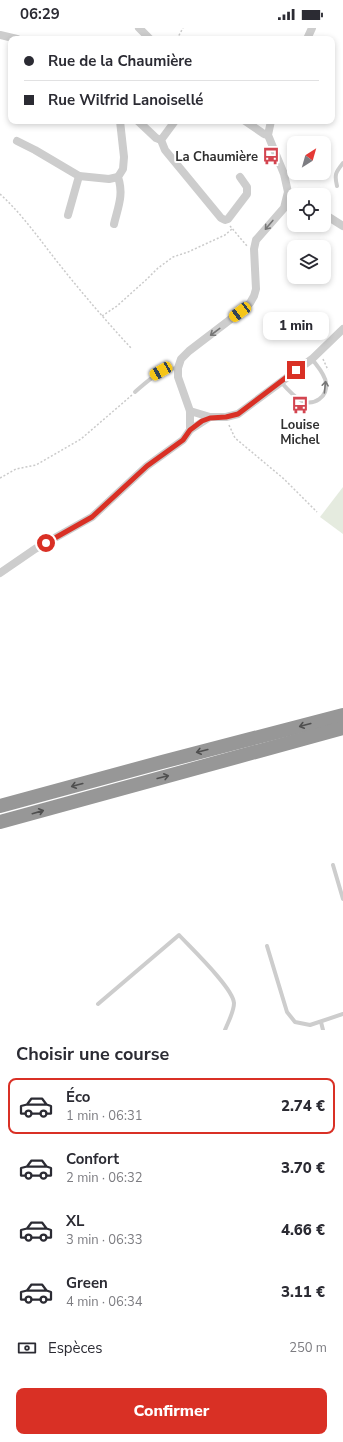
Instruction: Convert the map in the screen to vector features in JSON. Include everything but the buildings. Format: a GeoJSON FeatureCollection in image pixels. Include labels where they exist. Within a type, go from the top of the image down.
{"type":"FeatureCollection","features":[{"type":"Feature","properties":{"kind":"highway"},"geometry":{"type":"LineString","coordinates":[[0,806],[343,715]]}},
{"type":"Feature","properties":{"kind":"highway"},"geometry":{"type":"LineString","coordinates":[[0,822],[343,728]]}},
{"type":"Feature","properties":{"kind":"street"},"geometry":{"type":"LineString","coordinates":[[139,28],[147,36]]}},
{"type":"Feature","properties":{"kind":"street"},"geometry":{"type":"LineString","coordinates":[[17,141],[79,176],[109,180],[118,177],[123,169],[124,157],[120,124]]}},
{"type":"Feature","properties":{"kind":"street"},"geometry":{"type":"LineString","coordinates":[[141,124],[156,138],[161,140],[165,150],[220,218],[225,220],[228,219],[247,194],[248,188],[240,178]]}},
{"type":"Feature","properties":{"kind":"street"},"geometry":{"type":"LineString","coordinates":[[161,140],[173,124]]}},
{"type":"Feature","properties":{"kind":"street"},"geometry":{"type":"LineString","coordinates":[[249,124],[268,135]]}},
{"type":"Feature","properties":{"kind":"street"},"geometry":{"type":"LineString","coordinates":[[270,124],[268,135],[289,188]]}},
{"type":"Feature","properties":{"kind":"street"},"geometry":{"type":"LineString","coordinates":[[68,215],[79,176]]}},
{"type":"Feature","properties":{"kind":"street"},"geometry":{"type":"LineString","coordinates":[[114,224],[121,197],[121,187],[118,177]]}},
{"type":"Feature","properties":{"kind":"street"},"geometry":{"type":"LineString","coordinates":[[190,430],[190,412],[178,377],[178,368],[181,359],[250,303],[256,289],[254,249],[256,240],[284,208],[287,202]]}},
{"type":"Feature","properties":{"kind":"street"},"geometry":{"type":"LineString","coordinates":[[331,218],[343,226]]}},
{"type":"Feature","properties":{"kind":"street"},"geometry":{"type":"LineString","coordinates":[[0,574],[34,549],[92,517],[147,466],[183,440],[190,430],[202,421],[210,418],[238,414],[312,359],[343,329]]}},
{"type":"Feature","properties":{"kind":"street"},"geometry":{"type":"LineString","coordinates":[[190,412],[210,418]]}},
{"type":"Feature","properties":{"kind":"lane"},"geometry":{"type":"LineString","coordinates":[[337,186],[335,178],[336,172],[343,163]]}},
{"type":"Feature","properties":{"kind":"lane"},"geometry":{"type":"LineString","coordinates":[[281,382],[301,401],[309,403],[321,398],[326,390],[326,383],[324,375],[312,359]]}},
{"type":"Feature","properties":{"kind":"lane"},"geometry":{"type":"LineString","coordinates":[[135,392],[161,371],[178,368]]}},
{"type":"Feature","properties":{"kind":"lane"},"geometry":{"type":"LineString","coordinates":[[333,865],[343,899]]}},
{"type":"Feature","properties":{"kind":"lane"},"geometry":{"type":"LineString","coordinates":[[98,1004],[179,935],[228,989],[234,1003],[231,1016],[225,1030]]}},
{"type":"Feature","properties":{"kind":"lane"},"geometry":{"type":"LineString","coordinates":[[267,946],[287,1012],[295,1022],[310,1025],[343,1014]]}},
{"type":"Feature","properties":{"kind":"lane"},"geometry":{"type":"LineString","coordinates":[[321,1022],[323,1030]]}},
{"type":"Feature","properties":{"kind":"path"},"geometry":{"type":"LineString","coordinates":[[0,194],[24,218],[55,260],[131,348]]}},
{"type":"Feature","properties":{"kind":"path"},"geometry":{"type":"LineString","coordinates":[[225,220],[245,245],[254,249]]}},
{"type":"Feature","properties":{"kind":"path"},"geometry":{"type":"LineString","coordinates":[[102,316],[117,306],[172,256],[188,252],[213,241],[225,235],[232,229]]}},
{"type":"Feature","properties":{"kind":"path"},"geometry":{"type":"LineString","coordinates":[[0,478],[16,469],[36,465],[81,439],[135,392]]}},
{"type":"Feature","properties":{"kind":"path"},"geometry":{"type":"LineString","coordinates":[[223,417],[236,438],[284,479],[317,512]]}},
{"type":"Feature","properties":{"kind":"shaded area"},"geometry":{"type":"Polygon","coordinates":[[[343,487],[343,534],[320,517],[343,487]]]}},
{"type":"Feature","properties":{"kind":"place","name":"La Chaumière"},"geometry":{"type":"Point","coordinates":[271,156]}},
{"type":"Feature","properties":{"kind":"place","name":"Louise Michel"},"geometry":{"type":"Point","coordinates":[300,405]}},
{"type":"Feature","properties":{"kind":"route"},"geometry":{"type":"LineString","coordinates":[[46,543],[92,517],[147,466],[183,440],[190,430],[202,421],[210,418],[226,417],[238,414],[296,370]]}}]}
